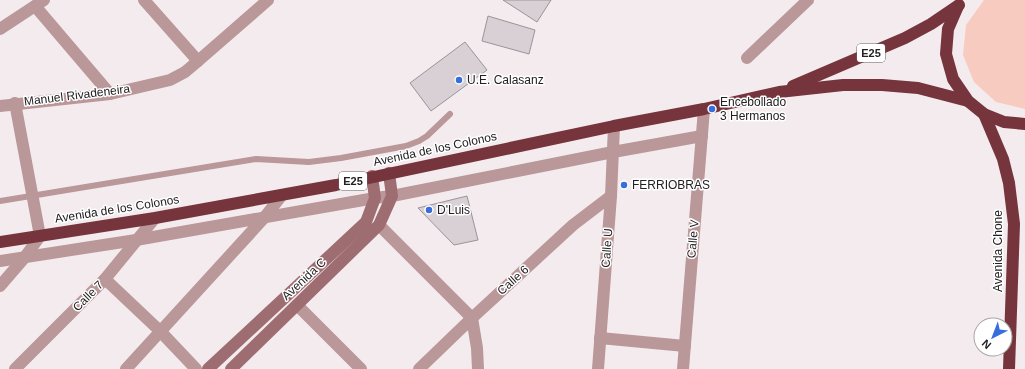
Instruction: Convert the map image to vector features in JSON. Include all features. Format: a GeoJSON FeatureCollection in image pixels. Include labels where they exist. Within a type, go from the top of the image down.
{"type":"FeatureCollection","features":[{"type":"Feature","properties":{"kind":"highway","name":"Avenida de los Colonos"},"geometry":{"type":"LineString","coordinates":[[780,92],[905,38],[931,24],[961,3]]}},
{"type":"Feature","properties":{"kind":"highway","name":"E25"},"geometry":{"type":"LineString","coordinates":[[961,3],[948,29],[946,54],[953,80],[968,101],[984,114],[1004,122],[1025,124]]}},
{"type":"Feature","properties":{"kind":"highway","name":"Avenida de los Colonos"},"geometry":{"type":"LineString","coordinates":[[0,242],[155,218],[336,185],[372,176],[704,109],[780,92],[843,85],[882,85],[918,88],[968,101]]}},
{"type":"Feature","properties":{"kind":"highway","name":"Avenida Chone"},"geometry":{"type":"LineString","coordinates":[[984,114],[1003,159],[1010,184],[1014,224],[1009,369]]}},
{"type":"Feature","properties":{"kind":"street"},"geometry":{"type":"LineString","coordinates":[[144,0],[198,61]]}},
{"type":"Feature","properties":{"kind":"street","name":"Manuel Rivadeneira"},"geometry":{"type":"LineString","coordinates":[[0,106],[15,103],[110,94],[170,80],[185,72],[198,61],[255,4],[268,0]]}},
{"type":"Feature","properties":{"kind":"street"},"geometry":{"type":"LineString","coordinates":[[747,58],[808,0]]}},
{"type":"Feature","properties":{"kind":"street"},"geometry":{"type":"LineString","coordinates":[[0,28],[39,3],[110,94]]}},
{"type":"Feature","properties":{"kind":"street"},"geometry":{"type":"LineString","coordinates":[[0,286],[25,257],[40,236],[31,196],[15,103]]}},
{"type":"Feature","properties":{"kind":"street","name":"Calle V"},"geometry":{"type":"LineString","coordinates":[[683,369],[704,109]]}},
{"type":"Feature","properties":{"kind":"street","name":"Calle U"},"geometry":{"type":"LineString","coordinates":[[598,369],[611,196],[614,126]]}},
{"type":"Feature","properties":{"kind":"street"},"geometry":{"type":"LineString","coordinates":[[0,262],[392,196],[613,152],[702,136]]}},
{"type":"Feature","properties":{"kind":"street"},"geometry":{"type":"LineString","coordinates":[[389,173],[392,196]]}},
{"type":"Feature","properties":{"kind":"street","name":"Avenida C"},"geometry":{"type":"LineString","coordinates":[[208,369],[366,222],[375,198],[372,176]]}},
{"type":"Feature","properties":{"kind":"street"},"geometry":{"type":"LineString","coordinates":[[126,369],[264,218],[282,195]]}},
{"type":"Feature","properties":{"kind":"street","name":"Avenida C"},"geometry":{"type":"LineString","coordinates":[[231,369],[379,225],[392,196]]}},
{"type":"Feature","properties":{"kind":"street","name":"Calle 6"},"geometry":{"type":"LineString","coordinates":[[419,369],[572,225],[611,196]]}},
{"type":"Feature","properties":{"kind":"street","name":"Calle 7"},"geometry":{"type":"LineString","coordinates":[[15,369],[105,279],[155,218]]}},
{"type":"Feature","properties":{"kind":"street"},"geometry":{"type":"LineString","coordinates":[[379,225],[472,318],[477,348],[478,369]]}},
{"type":"Feature","properties":{"kind":"street"},"geometry":{"type":"LineString","coordinates":[[105,279],[160,331],[196,369]]}},
{"type":"Feature","properties":{"kind":"street"},"geometry":{"type":"LineString","coordinates":[[297,304],[361,369]]}},
{"type":"Feature","properties":{"kind":"street"},"geometry":{"type":"LineString","coordinates":[[600,338],[685,346]]}},
{"type":"Feature","properties":{"kind":"lane"},"geometry":{"type":"LineString","coordinates":[[0,201],[256,159],[309,162],[341,158],[406,146],[427,136],[450,114]]}},
{"type":"Feature","properties":{"kind":"shaded area"},"geometry":{"type":"Polygon","coordinates":[[[984,0],[1025,0],[1025,109],[996,102],[974,82],[963,55],[966,25],[984,0]]]}},
{"type":"Feature","properties":{"kind":"building"},"geometry":{"type":"Polygon","coordinates":[[[503,0],[551,0],[537,22],[503,0]]]}},
{"type":"Feature","properties":{"kind":"building"},"geometry":{"type":"Polygon","coordinates":[[[488,16],[535,30],[529,54],[482,41],[488,16]]]}},
{"type":"Feature","properties":{"kind":"building"},"geometry":{"type":"Polygon","coordinates":[[[465,42],[487,70],[431,111],[410,83],[465,42]]]}},
{"type":"Feature","properties":{"kind":"building"},"geometry":{"type":"Polygon","coordinates":[[[467,196],[478,240],[454,245],[418,208],[467,196]]]}},
{"type":"Feature","properties":{"kind":"place","name":"U.E. Calasanz"},"geometry":{"type":"Point","coordinates":[459,80]}},
{"type":"Feature","properties":{"kind":"place","name":"Encebollado 3 Hermanos"},"geometry":{"type":"Point","coordinates":[712,109]}},
{"type":"Feature","properties":{"kind":"place","name":"FERRIOBRAS"},"geometry":{"type":"Point","coordinates":[624,185]}},
{"type":"Feature","properties":{"kind":"place","name":"D'Luis"},"geometry":{"type":"Point","coordinates":[429,210]}}]}
